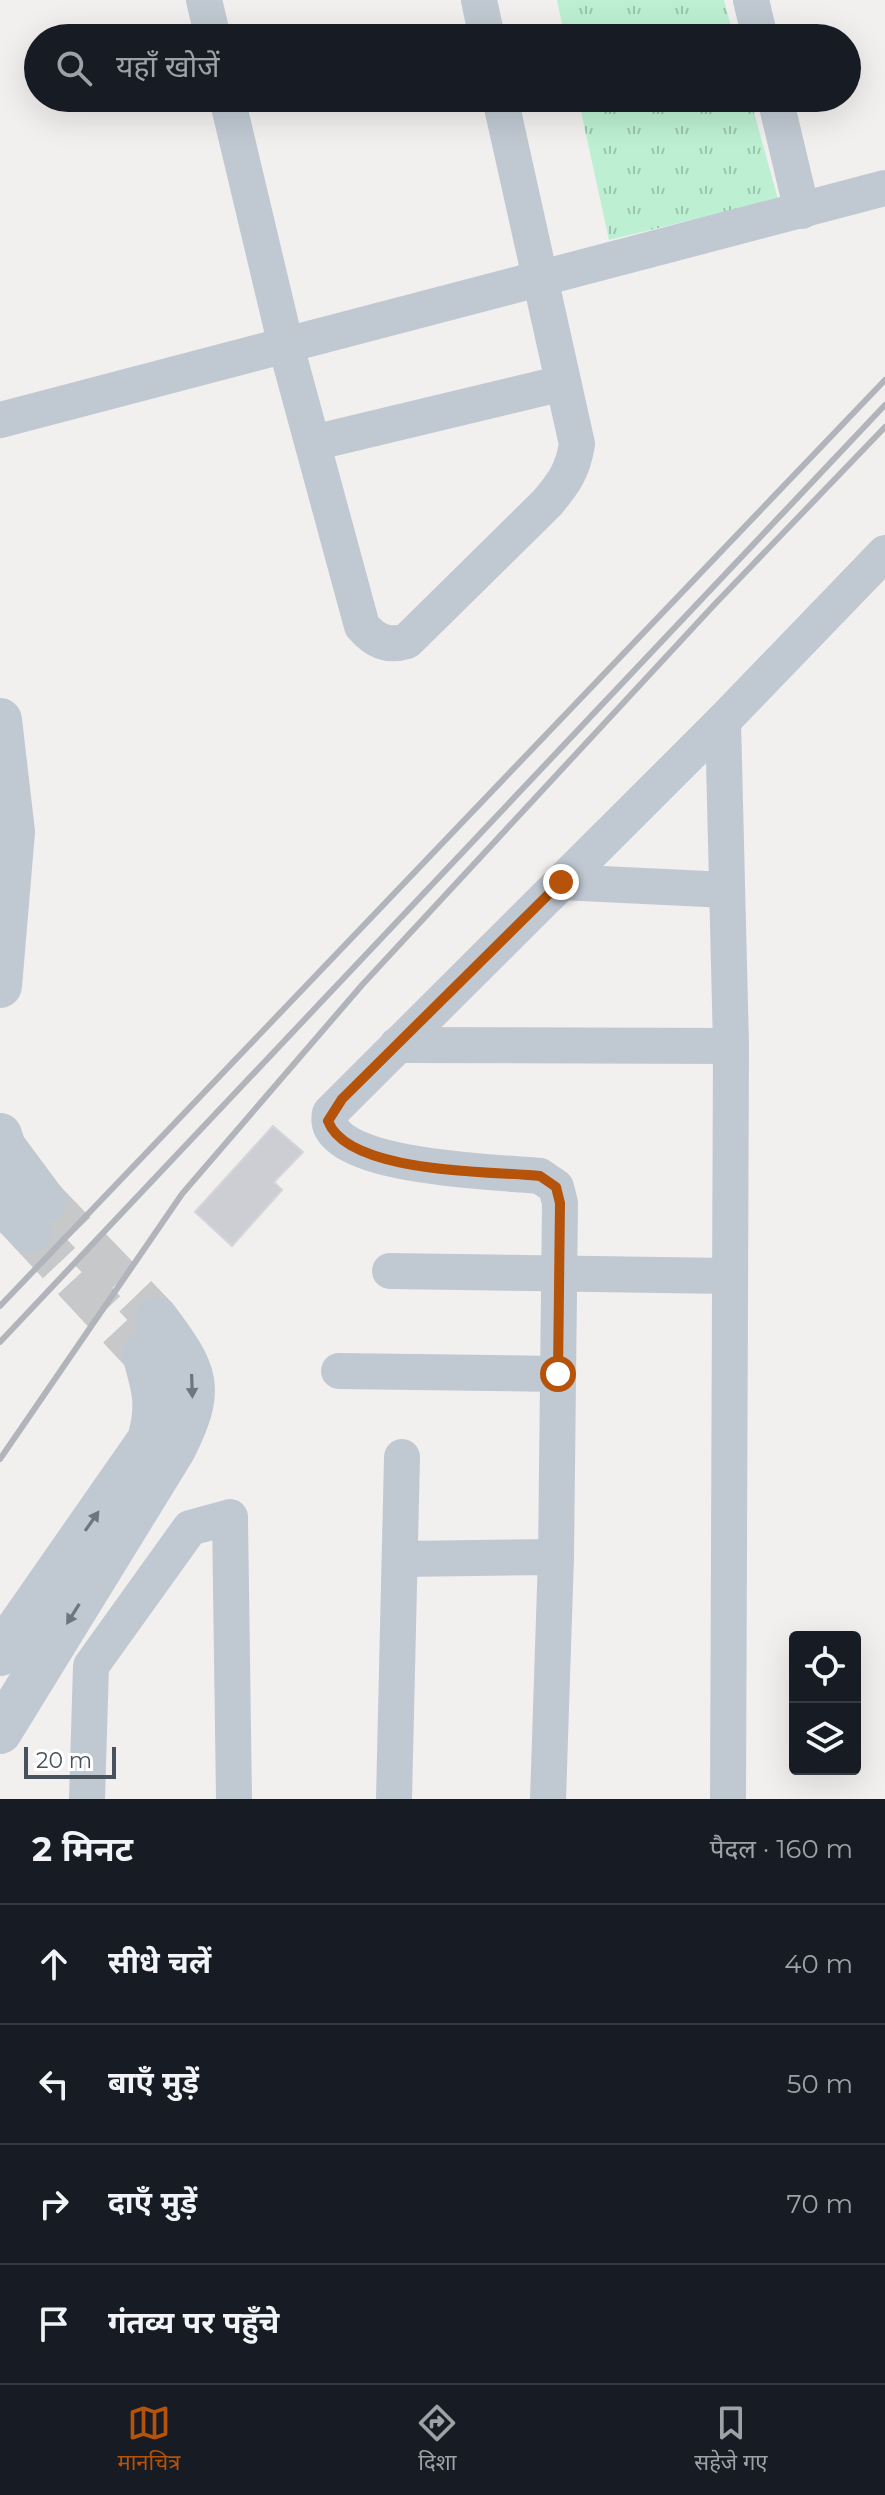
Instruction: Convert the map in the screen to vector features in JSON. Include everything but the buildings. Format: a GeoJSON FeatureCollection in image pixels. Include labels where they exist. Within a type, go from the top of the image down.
{"type":"FeatureCollection","features":[{"type":"Feature","properties":{"kind":"street"},"geometry":{"type":"LineString","coordinates":[[204,0],[210,24]]}},
{"type":"Feature","properties":{"kind":"street"},"geometry":{"type":"LineString","coordinates":[[479,0],[484,24]]}},
{"type":"Feature","properties":{"kind":"street"},"geometry":{"type":"LineString","coordinates":[[751,0],[757,24]]}},
{"type":"Feature","properties":{"kind":"street"},"geometry":{"type":"LineString","coordinates":[[230,112],[286,346],[362,626],[378,641],[393,645],[407,641],[566,481],[574,465],[577,444],[503,112]]}},
{"type":"Feature","properties":{"kind":"street"},"geometry":{"type":"LineString","coordinates":[[778,112],[802,211]]}},
{"type":"Feature","properties":{"kind":"street"},"geometry":{"type":"LineString","coordinates":[[0,420],[885,188]]}},
{"type":"Feature","properties":{"kind":"street"},"geometry":{"type":"LineString","coordinates":[[313,443],[563,383]]}},
{"type":"Feature","properties":{"kind":"street"},"geometry":{"type":"LineString","coordinates":[[548,1799],[556,1557],[560,1203],[556,1187],[540,1176],[397,1163],[370,1155],[336,1134],[328,1121],[330,1113],[723,721],[885,553]]}},
{"type":"Feature","properties":{"kind":"street"},"geometry":{"type":"LineString","coordinates":[[0,720],[13,832],[0,986]]}},
{"type":"Feature","properties":{"kind":"street"},"geometry":{"type":"LineString","coordinates":[[723,721],[731,1046],[728,1799]]}},
{"type":"Feature","properties":{"kind":"street"},"geometry":{"type":"LineString","coordinates":[[561,882],[727,890]]}},
{"type":"Feature","properties":{"kind":"street"},"geometry":{"type":"LineString","coordinates":[[397,1045],[731,1046]]}},
{"type":"Feature","properties":{"kind":"street"},"geometry":{"type":"LineString","coordinates":[[2,1141],[24,1211]]}},
{"type":"Feature","properties":{"kind":"street"},"geometry":{"type":"LineString","coordinates":[[390,1271],[730,1276]]}},
{"type":"Feature","properties":{"kind":"street"},"geometry":{"type":"LineString","coordinates":[[0,1654],[149,1440],[156,1414],[151,1337],[192,1371],[193,1401],[188,1420],[174,1449],[0,1732]]}},
{"type":"Feature","properties":{"kind":"street"},"geometry":{"type":"LineString","coordinates":[[339,1371],[558,1374]]}},
{"type":"Feature","properties":{"kind":"street"},"geometry":{"type":"LineString","coordinates":[[394,1799],[402,1457]]}},
{"type":"Feature","properties":{"kind":"street"},"geometry":{"type":"LineString","coordinates":[[87,1799],[91,1666],[190,1528],[230,1517],[234,1799]]}},
{"type":"Feature","properties":{"kind":"street"},"geometry":{"type":"LineString","coordinates":[[401,1559],[556,1557]]}},
{"type":"Feature","properties":{"kind":"green space"},"geometry":{"type":"Polygon","coordinates":[[[557,0],[724,0],[730,24],[562,24],[557,0]]]}},
{"type":"Feature","properties":{"kind":"green space"},"geometry":{"type":"Polygon","coordinates":[[[581,112],[754,112],[778,199],[609,240],[581,112]]]}},
{"type":"Feature","properties":{"kind":"tunnel"},"geometry":{"type":"LineString","coordinates":[[44,1201],[157,1319]]}},
{"type":"Feature","properties":{"kind":"tunnel"},"geometry":{"type":"LineString","coordinates":[[29,1231],[144,1354]]}},
{"type":"Feature","properties":{"kind":"railway"},"geometry":{"type":"LineString","coordinates":[[0,1306],[885,380]]}},
{"type":"Feature","properties":{"kind":"railway"},"geometry":{"type":"LineString","coordinates":[[0,1342],[885,405]]}},
{"type":"Feature","properties":{"kind":"railway"},"geometry":{"type":"LineString","coordinates":[[0,1459],[182,1194],[362,985],[714,605],[885,427]]}},
{"type":"Feature","properties":{"kind":"route"},"geometry":{"type":"LineString","coordinates":[[558,1374],[560,1203],[556,1187],[540,1176],[397,1163],[370,1155],[336,1134],[328,1121],[330,1113],[342,1099],[561,882]]}}]}
